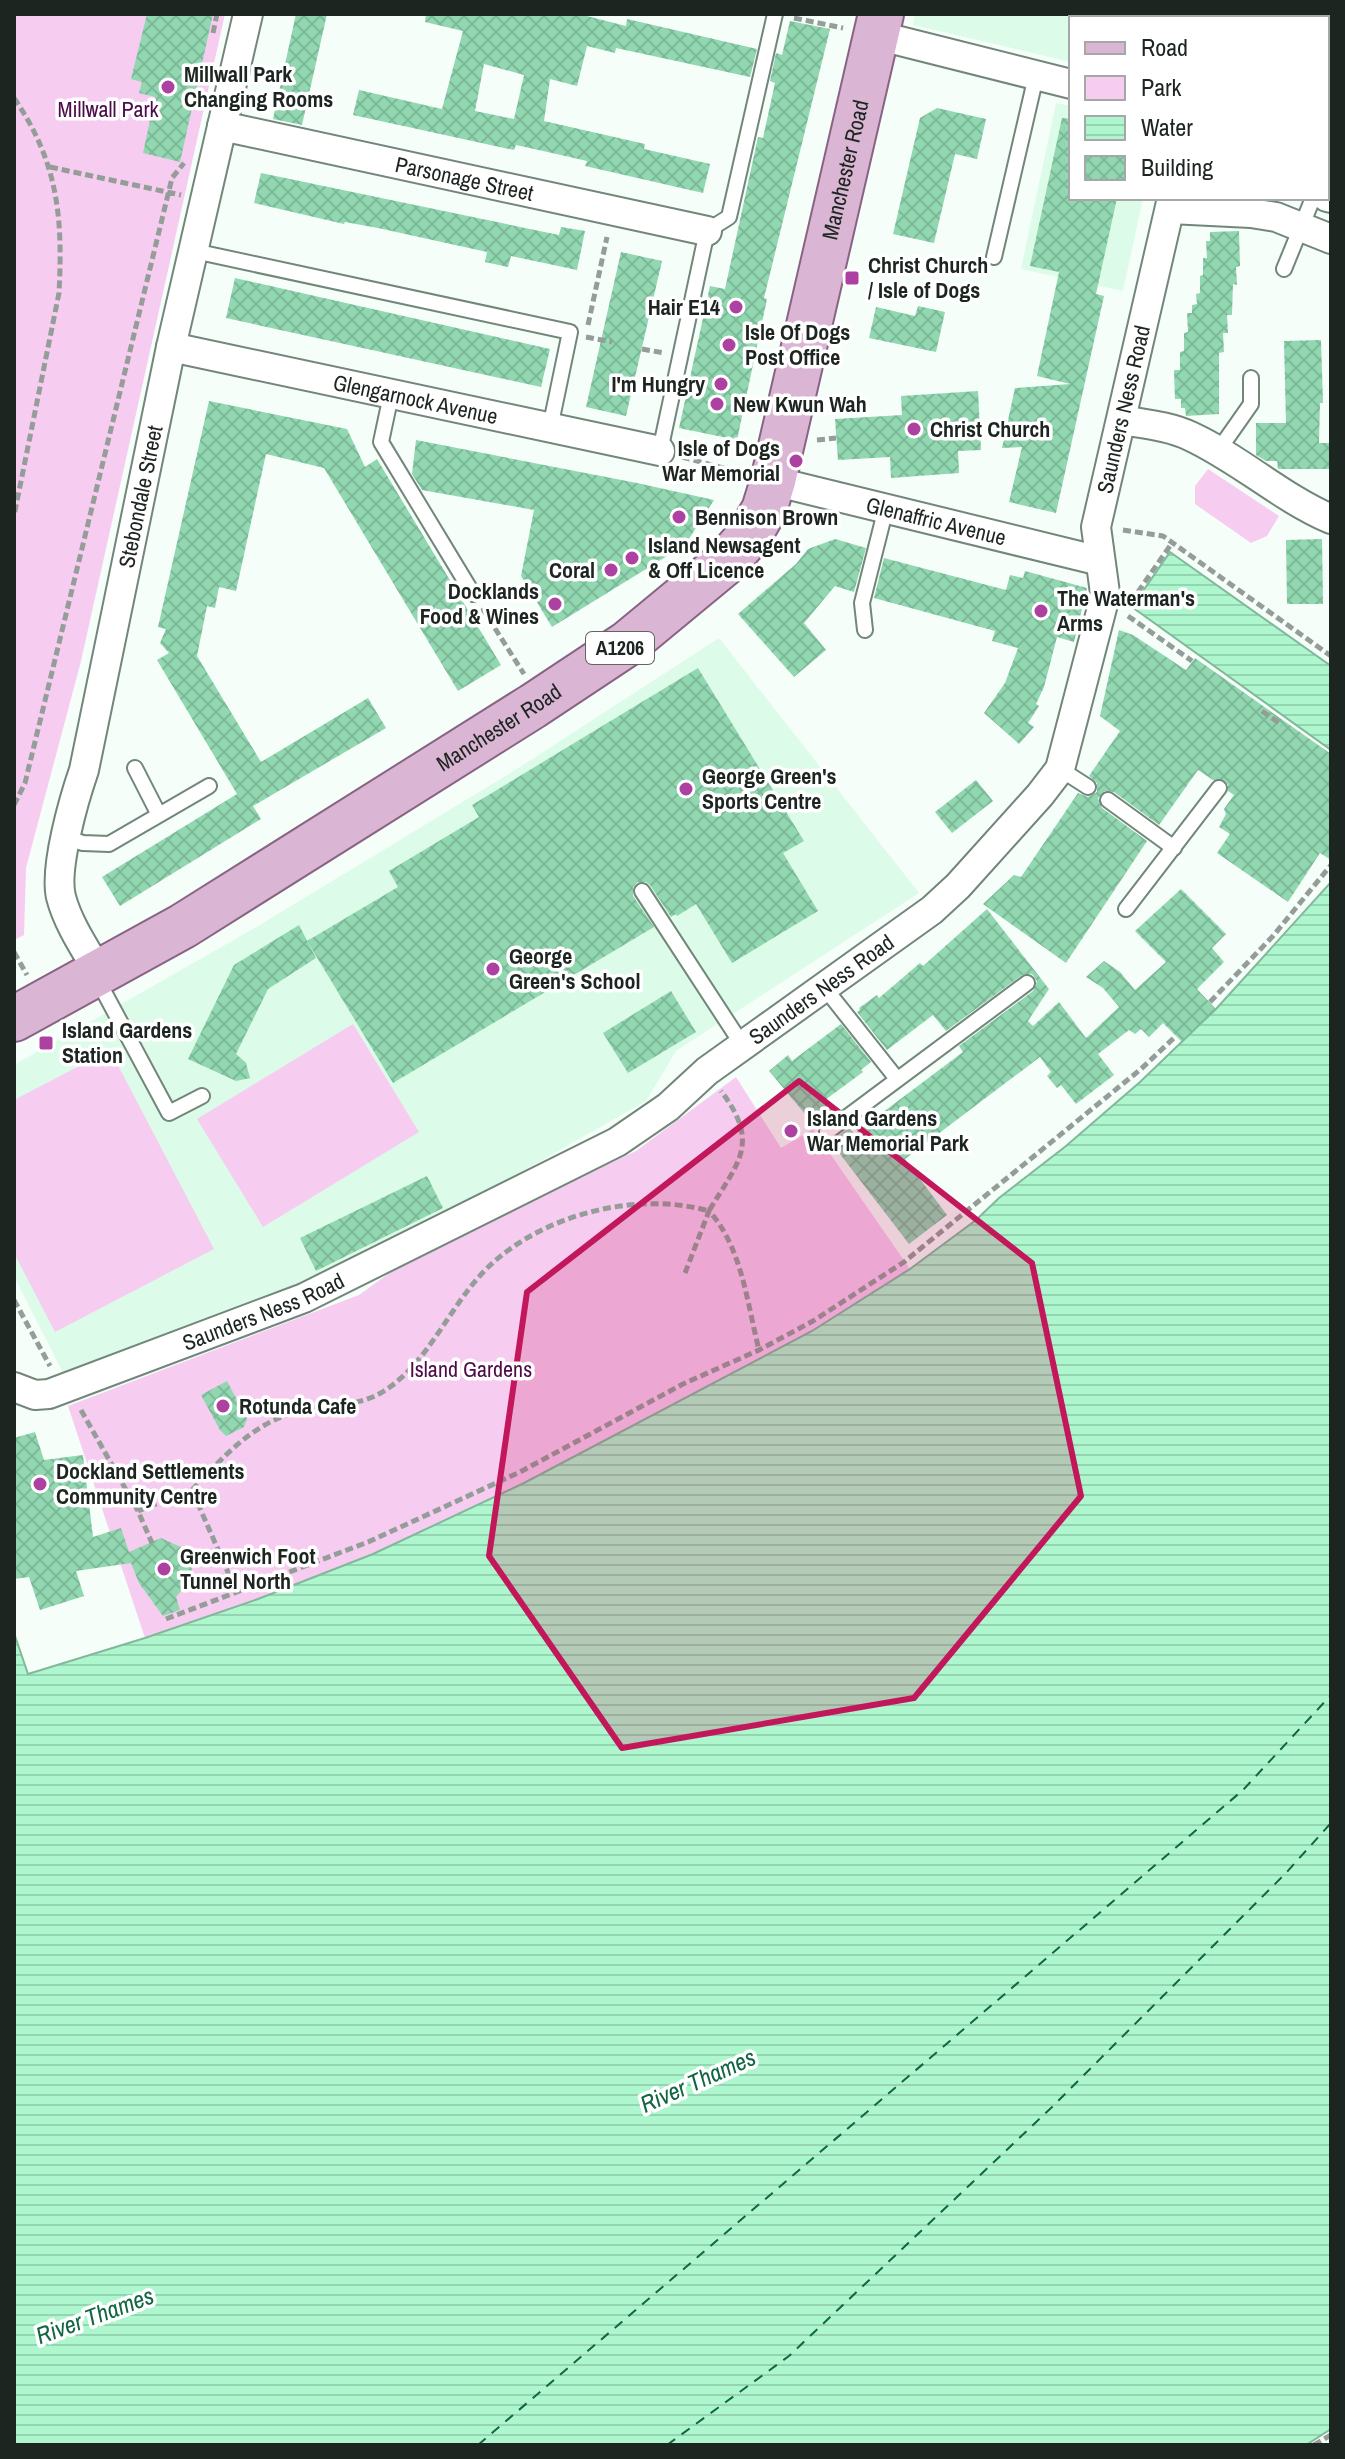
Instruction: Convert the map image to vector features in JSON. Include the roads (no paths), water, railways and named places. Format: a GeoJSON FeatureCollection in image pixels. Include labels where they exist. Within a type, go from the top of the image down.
{"type":"FeatureCollection","features":[{"type":"Feature","properties":{"kind":"main road","name":"Manchester Road"},"geometry":{"type":"LineString","coordinates":[[14,1019],[183,926],[533,706],[628,643],[726,562],[748,537],[764,510],[773,481],[873,27]]}},
{"type":"Feature","properties":{"kind":"street","name":"Stebondale Street"},"geometry":{"type":"LineString","coordinates":[[98,975],[61,898],[59,883],[68,816],[84,770],[171,347],[248,14]]}},
{"type":"Feature","properties":{"kind":"street"},"geometry":{"type":"LineString","coordinates":[[873,27],[1069,84]]}},
{"type":"Feature","properties":{"kind":"street","name":"Parsonage Street"},"geometry":{"type":"LineString","coordinates":[[222,126],[707,231]]}},
{"type":"Feature","properties":{"kind":"street"},"geometry":{"type":"LineString","coordinates":[[1171,204],[1276,217],[1331,239]]}},
{"type":"Feature","properties":{"kind":"street","name":"Saunders Ness Road"},"geometry":{"type":"LineString","coordinates":[[14,1387],[35,1395],[49,1394],[304,1298],[617,1142],[668,1107],[707,1071],[932,910],[989,852],[1060,769],[1105,593],[1096,527],[1171,204]]}},
{"type":"Feature","properties":{"kind":"street","name":"Glengarnock Avenue"},"geometry":{"type":"LineString","coordinates":[[171,347],[660,451]]}},
{"type":"Feature","properties":{"kind":"street"},"geometry":{"type":"LineString","coordinates":[[1122,420],[1187,434],[1276,490],[1331,519]]}},
{"type":"Feature","properties":{"kind":"street","name":"Glenaffric Avenue"},"geometry":{"type":"LineString","coordinates":[[773,481],[1100,561]]}},
{"type":"Feature","properties":{"kind":"lane"},"geometry":{"type":"LineString","coordinates":[[660,451],[707,231],[729,217],[782,16]]}},
{"type":"Feature","properties":{"kind":"lane"},"geometry":{"type":"LineString","coordinates":[[994,257],[1036,76]]}},
{"type":"Feature","properties":{"kind":"lane"},"geometry":{"type":"LineString","coordinates":[[1284,269],[1312,200]]}},
{"type":"Feature","properties":{"kind":"lane"},"geometry":{"type":"LineString","coordinates":[[194,251],[570,332],[550,428]]}},
{"type":"Feature","properties":{"kind":"lane"},"geometry":{"type":"LineString","coordinates":[[1218,451],[1251,404],[1251,378]]}},
{"type":"Feature","properties":{"kind":"lane"},"geometry":{"type":"LineString","coordinates":[[391,395],[381,442],[473,594]]}},
{"type":"Feature","properties":{"kind":"lane"},"geometry":{"type":"LineString","coordinates":[[865,630],[862,603],[886,508]]}},
{"type":"Feature","properties":{"kind":"lane"},"geometry":{"type":"LineString","coordinates":[[135,768],[159,815]]}},
{"type":"Feature","properties":{"kind":"lane"},"geometry":{"type":"LineString","coordinates":[[1060,769],[1088,787]]}},
{"type":"Feature","properties":{"kind":"lane"},"geometry":{"type":"LineString","coordinates":[[66,838],[83,843],[109,844],[209,786]]}},
{"type":"Feature","properties":{"kind":"lane"},"geometry":{"type":"LineString","coordinates":[[1126,909],[1219,788]]}},
{"type":"Feature","properties":{"kind":"lane"},"geometry":{"type":"LineString","coordinates":[[1108,800],[1174,848]]}},
{"type":"Feature","properties":{"kind":"lane"},"geometry":{"type":"LineString","coordinates":[[642,891],[743,1046]]}},
{"type":"Feature","properties":{"kind":"lane"},"geometry":{"type":"LineString","coordinates":[[98,975],[169,1113],[202,1096]]}},
{"type":"Feature","properties":{"kind":"lane"},"geometry":{"type":"LineString","coordinates":[[827,1132],[1027,983]]}},
{"type":"Feature","properties":{"kind":"lane"},"geometry":{"type":"LineString","coordinates":[[824,987],[897,1079]]}},
{"type":"Feature","properties":{"kind":"water"},"geometry":{"type":"Polygon","coordinates":[[[1170,552],[1331,666],[1331,750],[1132,607],[1170,552]]]}},
{"type":"Feature","properties":{"kind":"water","name":"River Thames"},"geometry":{"type":"Polygon","coordinates":[[[1331,882],[1331,2429],[1306,2445],[14,2445],[14,1633],[28,1674],[258,1599],[373,1554],[524,1483],[812,1331],[910,1269],[976,1220],[1140,1082],[1216,1009],[1331,882]]]}},
{"type":"Feature","properties":{"kind":"place","name":"Millwall Park Changing Rooms"},"geometry":{"type":"Point","coordinates":[168,87]}},
{"type":"Feature","properties":{"kind":"place","name":"Christ Church / Isle of Dogs"},"geometry":{"type":"Point","coordinates":[852,278]}},
{"type":"Feature","properties":{"kind":"place","name":"Hair E14"},"geometry":{"type":"Point","coordinates":[736,307]}},
{"type":"Feature","properties":{"kind":"place","name":"Isle Of Dogs Post Office"},"geometry":{"type":"Point","coordinates":[729,345]}},
{"type":"Feature","properties":{"kind":"place","name":"I'm Hungry"},"geometry":{"type":"Point","coordinates":[721,384]}},
{"type":"Feature","properties":{"kind":"place","name":"New Kwun Wah"},"geometry":{"type":"Point","coordinates":[717,404]}},
{"type":"Feature","properties":{"kind":"place","name":"Christ Church"},"geometry":{"type":"Point","coordinates":[914,429]}},
{"type":"Feature","properties":{"kind":"place","name":"Isle of Dogs War Memorial"},"geometry":{"type":"Point","coordinates":[796,461]}},
{"type":"Feature","properties":{"kind":"place","name":"Bennison Brown"},"geometry":{"type":"Point","coordinates":[679,517]}},
{"type":"Feature","properties":{"kind":"place","name":"Island Newsagent & Off Licence"},"geometry":{"type":"Point","coordinates":[632,558]}},
{"type":"Feature","properties":{"kind":"place","name":"Coral"},"geometry":{"type":"Point","coordinates":[611,570]}},
{"type":"Feature","properties":{"kind":"place","name":"Docklands Food & Wines"},"geometry":{"type":"Point","coordinates":[555,604]}},
{"type":"Feature","properties":{"kind":"place","name":"The Waterman's Arms"},"geometry":{"type":"Point","coordinates":[1041,611]}},
{"type":"Feature","properties":{"kind":"place","name":"George Green's Sports Centre"},"geometry":{"type":"Point","coordinates":[686,789]}},
{"type":"Feature","properties":{"kind":"place","name":"George Green's School"},"geometry":{"type":"Point","coordinates":[493,969]}},
{"type":"Feature","properties":{"kind":"place","name":"Island Gardens Station"},"geometry":{"type":"Point","coordinates":[46,1043]}},
{"type":"Feature","properties":{"kind":"place","name":"Island Gardens War Memorial Park"},"geometry":{"type":"Point","coordinates":[791,1131]}},
{"type":"Feature","properties":{"kind":"place","name":"Rotunda Cafe"},"geometry":{"type":"Point","coordinates":[223,1406]}},
{"type":"Feature","properties":{"kind":"place","name":"Dockland Settlements Community Centre"},"geometry":{"type":"Point","coordinates":[40,1484]}},
{"type":"Feature","properties":{"kind":"place","name":"Greenwich Foot Tunnel North"},"geometry":{"type":"Point","coordinates":[164,1569]}},
{"type":"Feature","properties":{"kind":"park label","name":"Millwall Park"},"geometry":{"type":"Point","coordinates":[108,109]}},
{"type":"Feature","properties":{"kind":"park label","name":"Island Gardens"},"geometry":{"type":"Point","coordinates":[471,1369]}}]}
